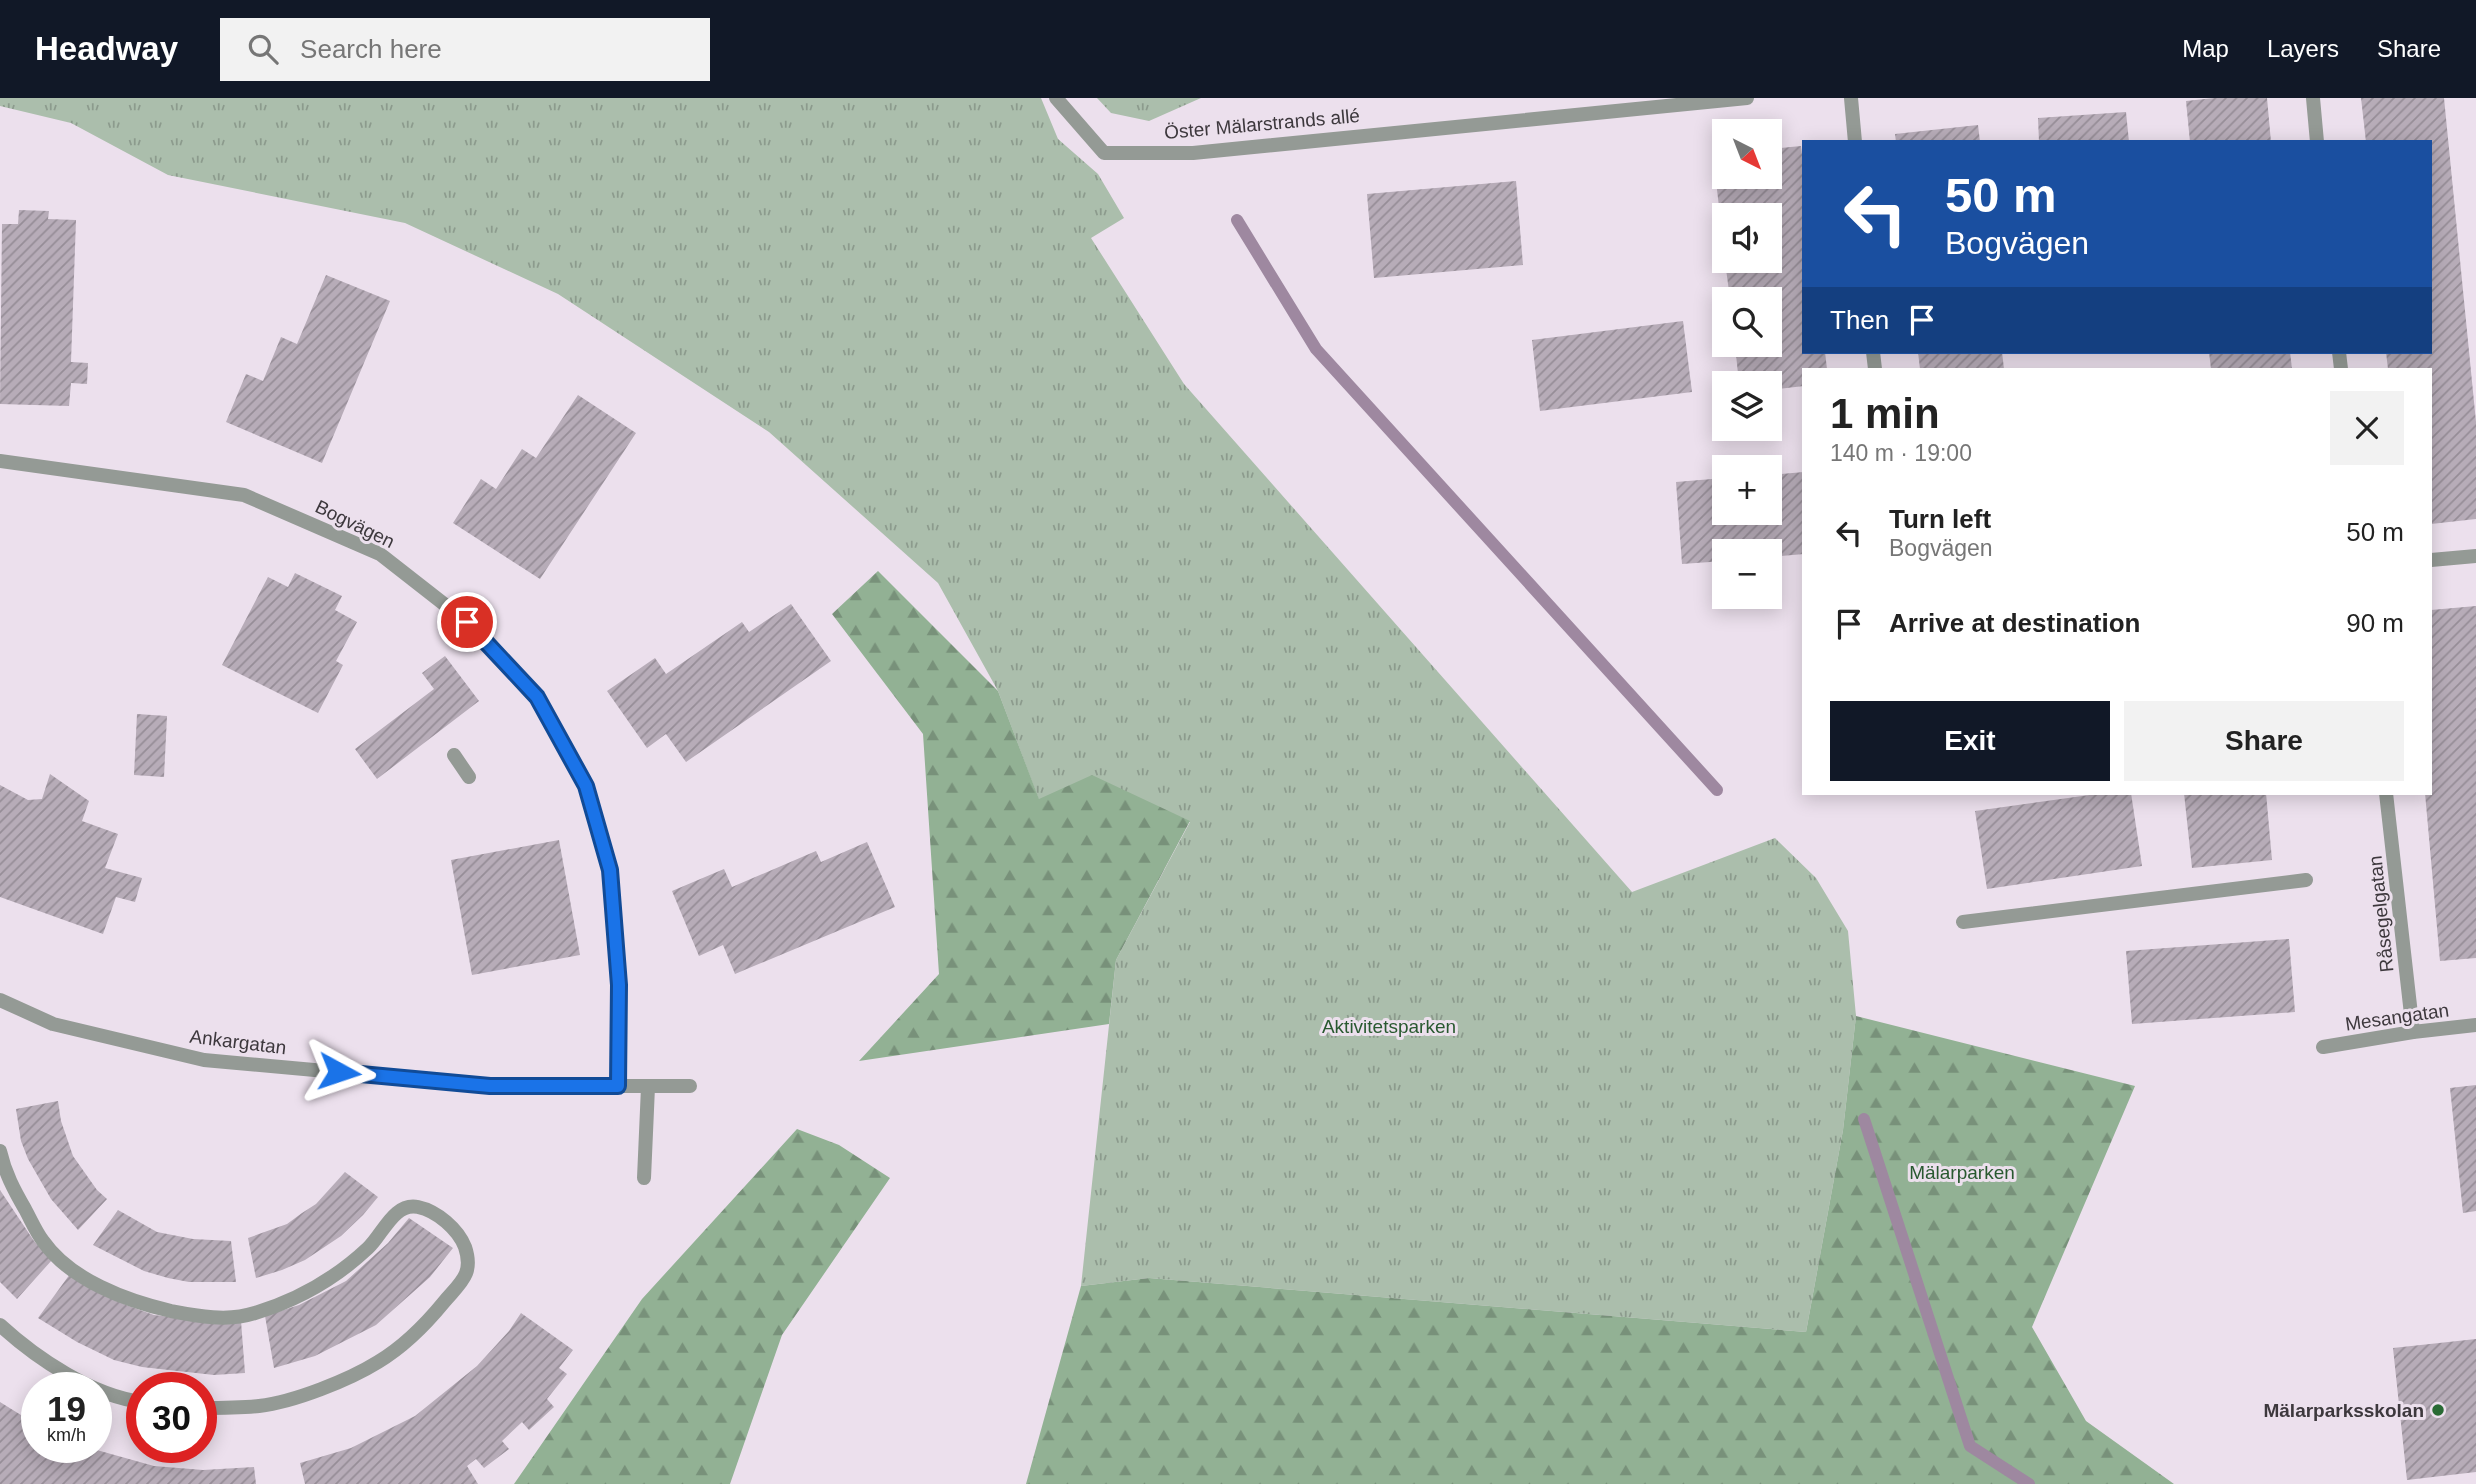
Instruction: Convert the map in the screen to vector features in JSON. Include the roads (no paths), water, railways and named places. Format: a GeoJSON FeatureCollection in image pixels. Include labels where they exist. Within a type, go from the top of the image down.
{"type":"FeatureCollection","features":[{"type":"Feature","properties":{"kind":"street","name":"Öster Mälarstrands allé"},"geometry":{"type":"LineString","coordinates":[[1056,98],[1104,153],[1180,153],[1747,98]]}},
{"type":"Feature","properties":{"kind":"street"},"geometry":{"type":"LineString","coordinates":[[1851,98],[1855,140]]}},
{"type":"Feature","properties":{"kind":"street"},"geometry":{"type":"LineString","coordinates":[[2313,98],[2317,140]]}},
{"type":"Feature","properties":{"kind":"street","name":"Bogvägen"},"geometry":{"type":"LineString","coordinates":[[0,461],[244,495],[380,554],[467,622],[537,697],[586,786],[610,870],[619,985],[618,1086]]}},
{"type":"Feature","properties":{"kind":"street"},"geometry":{"type":"LineString","coordinates":[[2432,561],[2476,556]]}},
{"type":"Feature","properties":{"kind":"street"},"geometry":{"type":"LineString","coordinates":[[454,755],[469,777]]}},
{"type":"Feature","properties":{"kind":"street","name":"Råsegelgatan"},"geometry":{"type":"LineString","coordinates":[[2386,795],[2413,1032]]}},
{"type":"Feature","properties":{"kind":"street"},"geometry":{"type":"LineString","coordinates":[[1964,922],[2306,880]]}},
{"type":"Feature","properties":{"kind":"street","name":"Ankargatan"},"geometry":{"type":"LineString","coordinates":[[0,1000],[52,1024],[204,1060],[490,1086],[690,1086]]}},
{"type":"Feature","properties":{"kind":"street","name":"Mesangatan"},"geometry":{"type":"LineString","coordinates":[[2323,1047],[2476,1025]]}},
{"type":"Feature","properties":{"kind":"street"},"geometry":{"type":"LineString","coordinates":[[644,1178],[648,1087]]}},
{"type":"Feature","properties":{"kind":"street"},"geometry":{"type":"LineString","coordinates":[[0,1151],[5,1174],[44,1243],[70,1268],[111,1293],[201,1317],[251,1315],[296,1299],[333,1277],[370,1246],[398,1211],[416,1206],[431,1212],[448,1223],[462,1241],[468,1258],[467,1275],[426,1324],[379,1362],[314,1392],[261,1406],[217,1407]]}},
{"type":"Feature","properties":{"kind":"street"},"geometry":{"type":"LineString","coordinates":[[0,1325],[73,1378],[126,1399]]}},
{"type":"Feature","properties":{"kind":"waterway"},"geometry":{"type":"LineString","coordinates":[[1237,220],[1316,349],[1717,790]]}},
{"type":"Feature","properties":{"kind":"waterway"},"geometry":{"type":"LineString","coordinates":[[1864,1119],[1970,1446],[2029,1484]]}},
{"type":"Feature","properties":{"kind":"place","name":"Mälarparksskolan"},"geometry":{"type":"Point","coordinates":[2438,1410]}},
{"type":"Feature","properties":{"kind":"park label","name":"Aktivitetsparken"},"geometry":{"type":"Point","coordinates":[1389,1026]}},
{"type":"Feature","properties":{"kind":"park label","name":"Mälarparken"},"geometry":{"type":"Point","coordinates":[1962,1172]}}]}
